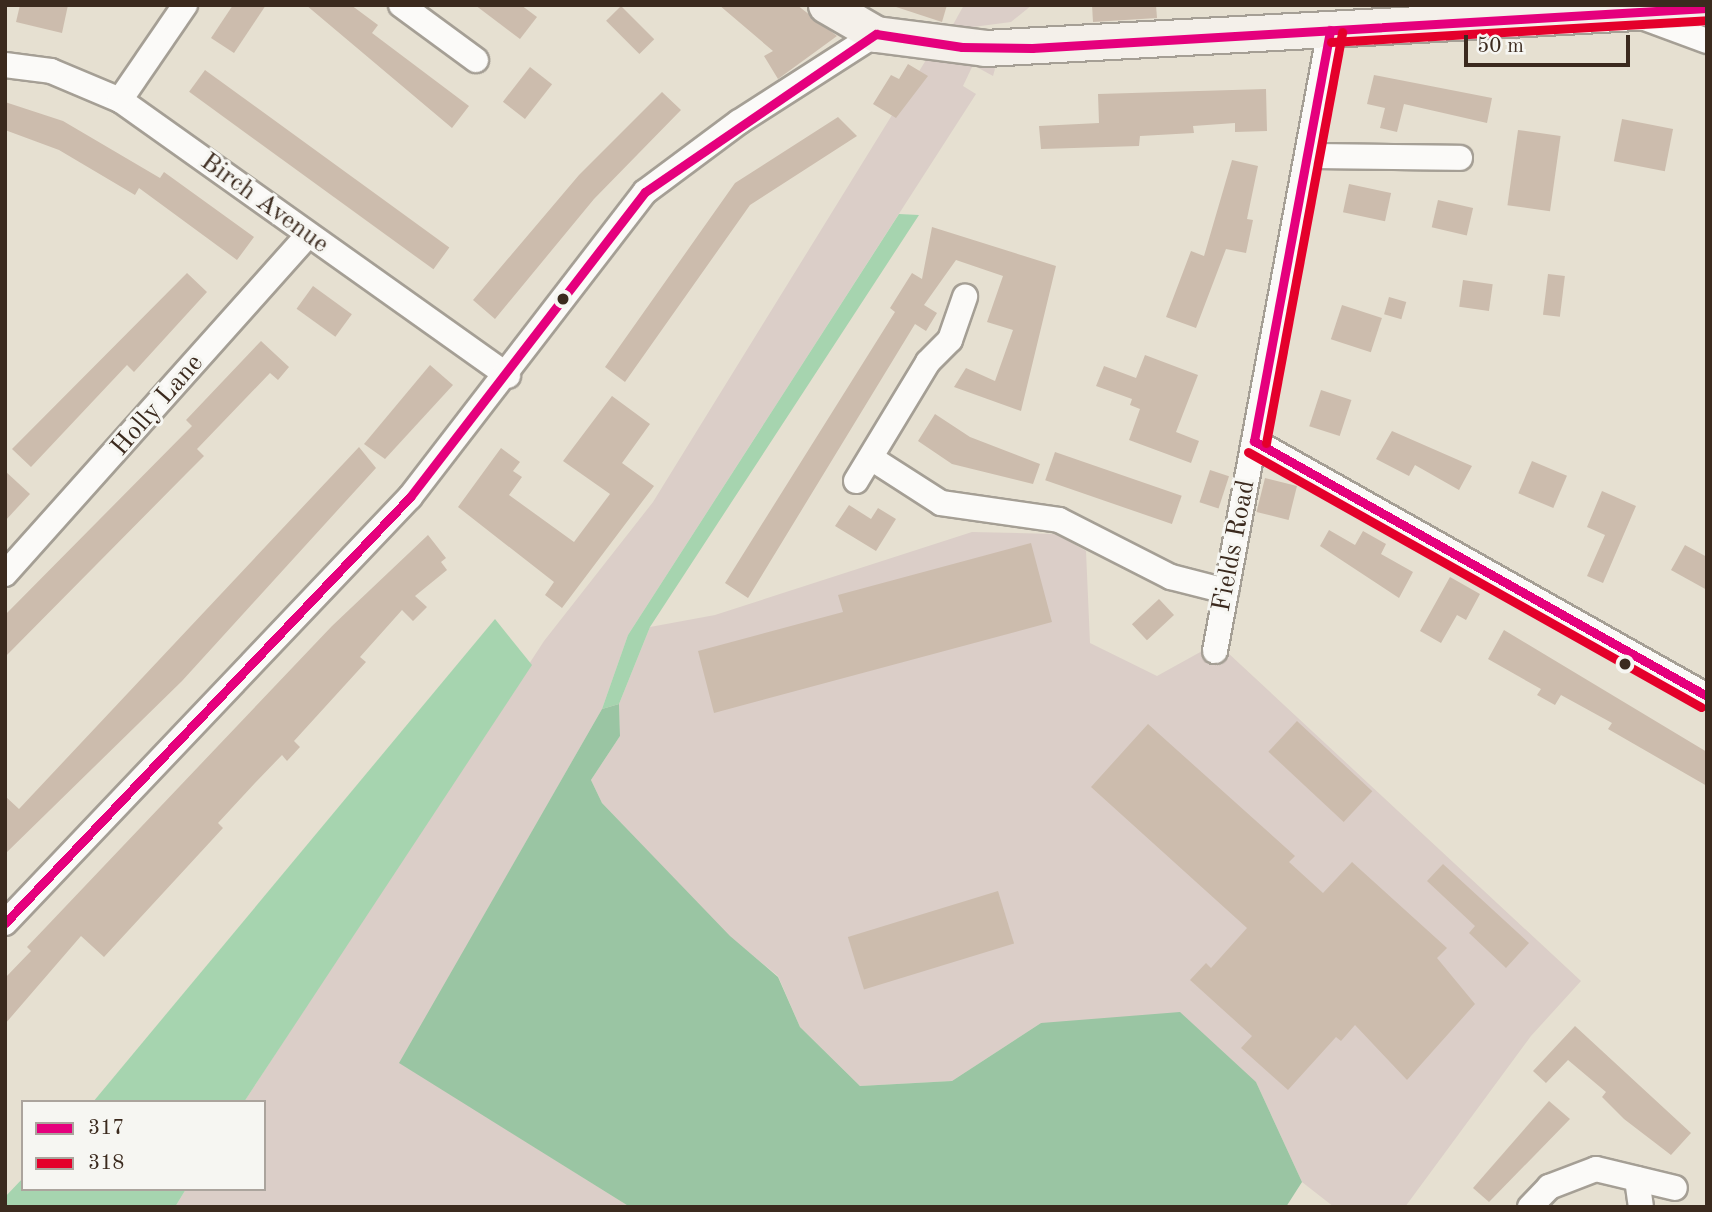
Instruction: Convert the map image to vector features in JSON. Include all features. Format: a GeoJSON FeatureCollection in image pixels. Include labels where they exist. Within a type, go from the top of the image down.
{"type":"FeatureCollection","features":[{"type":"Feature","properties":{"kind":"street"},"geometry":{"type":"LineString","coordinates":[[120,100],[185,5]]}},
{"type":"Feature","properties":{"kind":"street"},"geometry":{"type":"LineString","coordinates":[[401,5],[476,60]]}},
{"type":"Feature","properties":{"kind":"street"},"geometry":{"type":"LineString","coordinates":[[826,5],[876,34],[962,47],[1330,30],[1633,9],[1707,8]]}},
{"type":"Feature","properties":{"kind":"street"},"geometry":{"type":"LineString","coordinates":[[1633,9],[1707,41]]}},
{"type":"Feature","properties":{"kind":"street","name":"Fields Road"},"geometry":{"type":"LineString","coordinates":[[1215,652],[1330,30]]}},
{"type":"Feature","properties":{"kind":"street"},"geometry":{"type":"LineString","coordinates":[[5,923],[410,497],[509,376],[645,192],[751,114],[876,34]]}},
{"type":"Feature","properties":{"kind":"street","name":"Birch Avenue"},"geometry":{"type":"LineString","coordinates":[[5,65],[51,71],[120,100],[509,376]]}},
{"type":"Feature","properties":{"kind":"street"},"geometry":{"type":"LineString","coordinates":[[1307,156],[1460,158]]}},
{"type":"Feature","properties":{"kind":"street","name":"Holly Lane"},"geometry":{"type":"LineString","coordinates":[[5,574],[308,235]]}},
{"type":"Feature","properties":{"kind":"street"},"geometry":{"type":"LineString","coordinates":[[856,481],[928,362],[960,344],[965,297]]}},
{"type":"Feature","properties":{"kind":"street","name":"Fields Road"},"geometry":{"type":"LineString","coordinates":[[1254,441],[1707,696]]}},
{"type":"Feature","properties":{"kind":"street"},"geometry":{"type":"LineString","coordinates":[[871,458],[941,503],[1059,520],[1171,577],[1226,591]]}},
{"type":"Feature","properties":{"kind":"street"},"geometry":{"type":"LineString","coordinates":[[1530,1207],[1549,1187],[1596,1160],[1637,1179],[1675,1188]]}},
{"type":"Feature","properties":{"kind":"street"},"geometry":{"type":"LineString","coordinates":[[1637,1179],[1641,1207]]}},
{"type":"Feature","properties":{"kind":"shaded area"},"geometry":{"type":"Polygon","coordinates":[[[964,5],[1032,5],[1011,22],[950,30],[964,5]]]}},
{"type":"Feature","properties":{"kind":"shaded area"},"geometry":{"type":"Polygon","coordinates":[[[926,60],[990,60],[995,69],[993,76],[973,65],[963,86],[976,94],[628,635],[602,709],[400,1063],[630,1207],[175,1207],[185,1191],[266,1191],[266,1100],[245,1100],[544,641],[653,502],[926,60]]]}},
{"type":"Feature","properties":{"kind":"shaded area"},"geometry":{"type":"Polygon","coordinates":[[[972,532],[1056,534],[1086,551],[1090,643],[1157,676],[1204,650],[1227,652],[1581,981],[1531,1036],[1405,1207],[1334,1207],[1302,1182],[1256,1082],[1041,1023],[952,1081],[860,1086],[800,1027],[778,976],[730,937],[602,803],[591,780],[620,736],[619,704],[650,627],[715,615],[972,532]]]}},
{"type":"Feature","properties":{"kind":"green space"},"geometry":{"type":"Polygon","coordinates":[[[899,214],[919,215],[650,627],[619,704],[602,709],[628,635],[899,214]]]}},
{"type":"Feature","properties":{"kind":"green space"},"geometry":{"type":"Polygon","coordinates":[[[495,619],[532,665],[245,1100],[95,1100],[495,619]]]}},
{"type":"Feature","properties":{"kind":"green space"},"geometry":{"type":"Polygon","coordinates":[[[619,704],[620,736],[591,780],[602,803],[730,936],[778,977],[800,1027],[860,1086],[952,1081],[1041,1023],[1180,1012],[1256,1082],[1302,1182],[1286,1207],[630,1207],[399,1063],[602,709],[619,704]]]}},
{"type":"Feature","properties":{"kind":"green space"},"geometry":{"type":"Polygon","coordinates":[[[21,1180],[21,1191],[185,1191],[175,1207],[5,1207],[5,1197],[21,1180]]]}},
{"type":"Feature","properties":{"kind":"building"},"geometry":{"type":"Polygon","coordinates":[[[20,5],[68,5],[62,33],[16,22],[20,5]]]}},
{"type":"Feature","properties":{"kind":"building"},"geometry":{"type":"Polygon","coordinates":[[[233,5],[266,5],[234,53],[211,38],[233,5]]]}},
{"type":"Feature","properties":{"kind":"building"},"geometry":{"type":"Polygon","coordinates":[[[306,5],[351,5],[378,25],[372,33],[469,106],[452,128],[306,5]]]}},
{"type":"Feature","properties":{"kind":"building"},"geometry":{"type":"Polygon","coordinates":[[[475,5],[521,5],[537,17],[520,39],[475,5]]]}},
{"type":"Feature","properties":{"kind":"building"},"geometry":{"type":"Polygon","coordinates":[[[719,5],[797,5],[837,36],[778,79],[764,56],[773,51],[719,5]]]}},
{"type":"Feature","properties":{"kind":"building"},"geometry":{"type":"Polygon","coordinates":[[[890,5],[947,5],[942,22],[890,5]]]}},
{"type":"Feature","properties":{"kind":"building"},"geometry":{"type":"Polygon","coordinates":[[[1092,5],[1156,5],[1157,18],[1093,22],[1092,5]]]}},
{"type":"Feature","properties":{"kind":"building"},"geometry":{"type":"Polygon","coordinates":[[[621,6],[654,39],[639,54],[606,21],[621,6]]]}},
{"type":"Feature","properties":{"kind":"building"},"geometry":{"type":"Polygon","coordinates":[[[908,64],[928,76],[896,118],[873,104],[891,75],[899,79],[908,64]]]}},
{"type":"Feature","properties":{"kind":"building"},"geometry":{"type":"Polygon","coordinates":[[[530,67],[552,84],[525,119],[503,102],[530,67]]]}},
{"type":"Feature","properties":{"kind":"building"},"geometry":{"type":"Polygon","coordinates":[[[205,70],[449,248],[433,269],[189,92],[205,70]]]}},
{"type":"Feature","properties":{"kind":"building"},"geometry":{"type":"Polygon","coordinates":[[[1374,75],[1492,98],[1487,123],[1404,104],[1397,132],[1380,128],[1385,108],[1367,104],[1374,75]]]}},
{"type":"Feature","properties":{"kind":"building"},"geometry":{"type":"Polygon","coordinates":[[[1266,89],[1267,131],[1235,132],[1235,123],[1193,126],[1194,133],[1140,136],[1139,146],[1041,149],[1039,126],[1099,123],[1098,94],[1266,89]]]}},
{"type":"Feature","properties":{"kind":"building"},"geometry":{"type":"Polygon","coordinates":[[[662,92],[681,110],[594,199],[495,319],[473,300],[579,175],[662,92]]]}},
{"type":"Feature","properties":{"kind":"building"},"geometry":{"type":"Polygon","coordinates":[[[5,102],[63,121],[160,178],[164,172],[254,237],[237,260],[139,188],[135,195],[59,150],[5,130],[5,102]]]}},
{"type":"Feature","properties":{"kind":"building"},"geometry":{"type":"Polygon","coordinates":[[[838,117],[857,136],[750,205],[625,382],[605,367],[735,183],[838,117]]]}},
{"type":"Feature","properties":{"kind":"building"},"geometry":{"type":"Polygon","coordinates":[[[1622,119],[1673,129],[1665,171],[1614,161],[1622,119]]]}},
{"type":"Feature","properties":{"kind":"building"},"geometry":{"type":"Polygon","coordinates":[[[1518,130],[1561,136],[1550,211],[1507,205],[1518,130]]]}},
{"type":"Feature","properties":{"kind":"building"},"geometry":{"type":"Polygon","coordinates":[[[1232,160],[1258,166],[1247,219],[1253,220],[1246,253],[1226,249],[1196,328],[1166,317],[1191,251],[1204,256],[1232,160]]]}},
{"type":"Feature","properties":{"kind":"building"},"geometry":{"type":"Polygon","coordinates":[[[1349,184],[1391,193],[1385,221],[1343,212],[1349,184]]]}},
{"type":"Feature","properties":{"kind":"building"},"geometry":{"type":"Polygon","coordinates":[[[1438,200],[1473,208],[1467,235],[1432,227],[1438,200]]]}},
{"type":"Feature","properties":{"kind":"building"},"geometry":{"type":"Polygon","coordinates":[[[932,227],[1056,266],[1021,411],[954,387],[966,368],[995,381],[1013,330],[987,322],[1003,276],[956,260],[924,305],[937,313],[926,331],[915,324],[748,598],[725,583],[895,312],[890,308],[912,273],[922,279],[932,227]]]}},
{"type":"Feature","properties":{"kind":"building"},"geometry":{"type":"Polygon","coordinates":[[[187,273],[207,292],[134,372],[127,365],[31,467],[12,449],[187,273]]]}},
{"type":"Feature","properties":{"kind":"building"},"geometry":{"type":"Polygon","coordinates":[[[1548,274],[1565,276],[1560,317],[1543,315],[1548,274]]]}},
{"type":"Feature","properties":{"kind":"building"},"geometry":{"type":"Polygon","coordinates":[[[1463,280],[1493,284],[1489,311],[1459,307],[1463,280]]]}},
{"type":"Feature","properties":{"kind":"building"},"geometry":{"type":"Polygon","coordinates":[[[313,286],[352,314],[335,337],[297,309],[313,286]]]}},
{"type":"Feature","properties":{"kind":"building"},"geometry":{"type":"Polygon","coordinates":[[[1389,297],[1406,302],[1401,319],[1384,314],[1389,297]]]}},
{"type":"Feature","properties":{"kind":"building"},"geometry":{"type":"Polygon","coordinates":[[[1342,305],[1382,318],[1371,352],[1331,339],[1342,305]]]}},
{"type":"Feature","properties":{"kind":"building"},"geometry":{"type":"Polygon","coordinates":[[[261,341],[289,367],[278,380],[270,373],[197,449],[204,456],[5,657],[5,615],[192,426],[186,420],[261,341]]]}},
{"type":"Feature","properties":{"kind":"building"},"geometry":{"type":"Polygon","coordinates":[[[1145,355],[1198,375],[1176,432],[1199,441],[1191,463],[1129,440],[1140,409],[1130,405],[1132,399],[1096,386],[1104,366],[1136,378],[1145,355]]]}},
{"type":"Feature","properties":{"kind":"building"},"geometry":{"type":"Polygon","coordinates":[[[430,365],[453,385],[385,459],[364,444],[430,365]]]}},
{"type":"Feature","properties":{"kind":"building"},"geometry":{"type":"Polygon","coordinates":[[[1321,390],[1351,400],[1340,436],[1309,426],[1321,390]]]}},
{"type":"Feature","properties":{"kind":"building"},"geometry":{"type":"Polygon","coordinates":[[[612,396],[650,424],[622,463],[654,486],[562,608],[545,595],[554,582],[458,507],[501,448],[520,462],[513,471],[522,477],[509,495],[574,542],[610,494],[563,461],[612,396]]]}},
{"type":"Feature","properties":{"kind":"building"},"geometry":{"type":"Polygon","coordinates":[[[935,414],[970,437],[1040,464],[1033,484],[952,464],[918,441],[935,414]]]}},
{"type":"Feature","properties":{"kind":"building"},"geometry":{"type":"Polygon","coordinates":[[[1392,431],[1472,466],[1459,490],[1415,465],[1409,476],[1376,459],[1392,431]]]}},
{"type":"Feature","properties":{"kind":"building"},"geometry":{"type":"Polygon","coordinates":[[[359,447],[376,468],[182,681],[5,854],[5,796],[19,809],[359,447]]]}},
{"type":"Feature","properties":{"kind":"building"},"geometry":{"type":"Polygon","coordinates":[[[1055,452],[1182,496],[1172,524],[1045,480],[1055,452]]]}},
{"type":"Feature","properties":{"kind":"building"},"geometry":{"type":"Polygon","coordinates":[[[1532,461],[1567,476],[1553,508],[1518,493],[1532,461]]]}},
{"type":"Feature","properties":{"kind":"building"},"geometry":{"type":"Polygon","coordinates":[[[1210,470],[1229,476],[1219,509],[1199,502],[1210,470]]]}},
{"type":"Feature","properties":{"kind":"building"},"geometry":{"type":"Polygon","coordinates":[[[5,471],[30,494],[5,521],[5,471]]]}},
{"type":"Feature","properties":{"kind":"building"},"geometry":{"type":"Polygon","coordinates":[[[1265,478],[1297,486],[1289,520],[1257,512],[1265,478]]]}},
{"type":"Feature","properties":{"kind":"building"},"geometry":{"type":"Polygon","coordinates":[[[1602,491],[1636,506],[1603,583],[1587,576],[1605,535],[1587,527],[1602,491]]]}},
{"type":"Feature","properties":{"kind":"building"},"geometry":{"type":"Polygon","coordinates":[[[849,505],[871,519],[878,508],[896,519],[876,551],[835,526],[849,505]]]}},
{"type":"Feature","properties":{"kind":"building"},"geometry":{"type":"Polygon","coordinates":[[[1329,530],[1355,545],[1363,531],[1386,544],[1381,554],[1413,572],[1399,598],[1320,546],[1329,530]]]}},
{"type":"Feature","properties":{"kind":"building"},"geometry":{"type":"Polygon","coordinates":[[[428,535],[446,558],[441,562],[447,570],[415,596],[427,607],[413,621],[402,610],[360,657],[366,662],[294,741],[300,747],[287,761],[282,755],[255,783],[218,823],[223,828],[104,957],[81,936],[5,1024],[5,978],[31,951],[27,947],[332,626],[428,535]]]}},
{"type":"Feature","properties":{"kind":"building"},"geometry":{"type":"Polygon","coordinates":[[[1031,543],[1052,622],[714,713],[698,651],[843,612],[838,595],[1031,543]]]}},
{"type":"Feature","properties":{"kind":"building"},"geometry":{"type":"Polygon","coordinates":[[[1685,545],[1707,557],[1707,590],[1671,570],[1685,545]]]}},
{"type":"Feature","properties":{"kind":"building"},"geometry":{"type":"Polygon","coordinates":[[[1450,577],[1480,594],[1466,620],[1457,615],[1441,643],[1420,631],[1450,577]]]}},
{"type":"Feature","properties":{"kind":"building"},"geometry":{"type":"Polygon","coordinates":[[[1159,599],[1174,615],[1147,640],[1132,624],[1159,599]]]}},
{"type":"Feature","properties":{"kind":"building"},"geometry":{"type":"Polygon","coordinates":[[[1504,630],[1707,752],[1707,786],[1608,729],[1612,723],[1561,695],[1555,705],[1537,695],[1541,689],[1488,659],[1504,630]]]}},
{"type":"Feature","properties":{"kind":"building"},"geometry":{"type":"Polygon","coordinates":[[[1297,721],[1372,791],[1344,822],[1268,752],[1297,721]]]}},
{"type":"Feature","properties":{"kind":"building"},"geometry":{"type":"Polygon","coordinates":[[[1148,724],[1295,856],[1289,862],[1323,893],[1352,862],[1447,948],[1437,958],[1475,1004],[1407,1080],[1355,1025],[1341,1041],[1336,1037],[1288,1090],[1241,1048],[1252,1036],[1190,980],[1206,963],[1211,968],[1247,928],[1091,787],[1148,724]]]}},
{"type":"Feature","properties":{"kind":"building"},"geometry":{"type":"Polygon","coordinates":[[[1443,864],[1529,943],[1506,968],[1469,933],[1475,926],[1427,881],[1443,864]]]}},
{"type":"Feature","properties":{"kind":"building"},"geometry":{"type":"Polygon","coordinates":[[[998,891],[1014,944],[864,989],[848,937],[998,891]]]}},
{"type":"Feature","properties":{"kind":"building"},"geometry":{"type":"Polygon","coordinates":[[[1575,1026],[1691,1133],[1671,1155],[1624,1119],[1602,1097],[1606,1092],[1568,1060],[1546,1083],[1533,1071],[1575,1026]]]}},
{"type":"Feature","properties":{"kind":"building"},"geometry":{"type":"Polygon","coordinates":[[[1549,1101],[1570,1119],[1489,1202],[1473,1188],[1549,1101]]]}},
{"type":"Feature","properties":{"kind":"transit line","name":"317"},"geometry":{"type":"LineString","coordinates":[[876,34],[962,47],[1032,48],[1707,8]]}},
{"type":"Feature","properties":{"kind":"transit line","name":"318"},"geometry":{"type":"LineString","coordinates":[[1331,42],[1707,20]]}},
{"type":"Feature","properties":{"kind":"transit line","name":"317"},"geometry":{"type":"LineString","coordinates":[[1254,441],[1330,30]]}},
{"type":"Feature","properties":{"kind":"transit line","name":"318"},"geometry":{"type":"LineString","coordinates":[[1266,443],[1342,32]]}},
{"type":"Feature","properties":{"kind":"transit line","name":"317"},"geometry":{"type":"LineString","coordinates":[[5,923],[410,497],[645,192],[876,34]]}},
{"type":"Feature","properties":{"kind":"transit line","name":"317"},"geometry":{"type":"LineString","coordinates":[[1254,441],[1707,696]]}},
{"type":"Feature","properties":{"kind":"transit line","name":"318"},"geometry":{"type":"LineString","coordinates":[[1248,452],[1701,707]]}}]}
